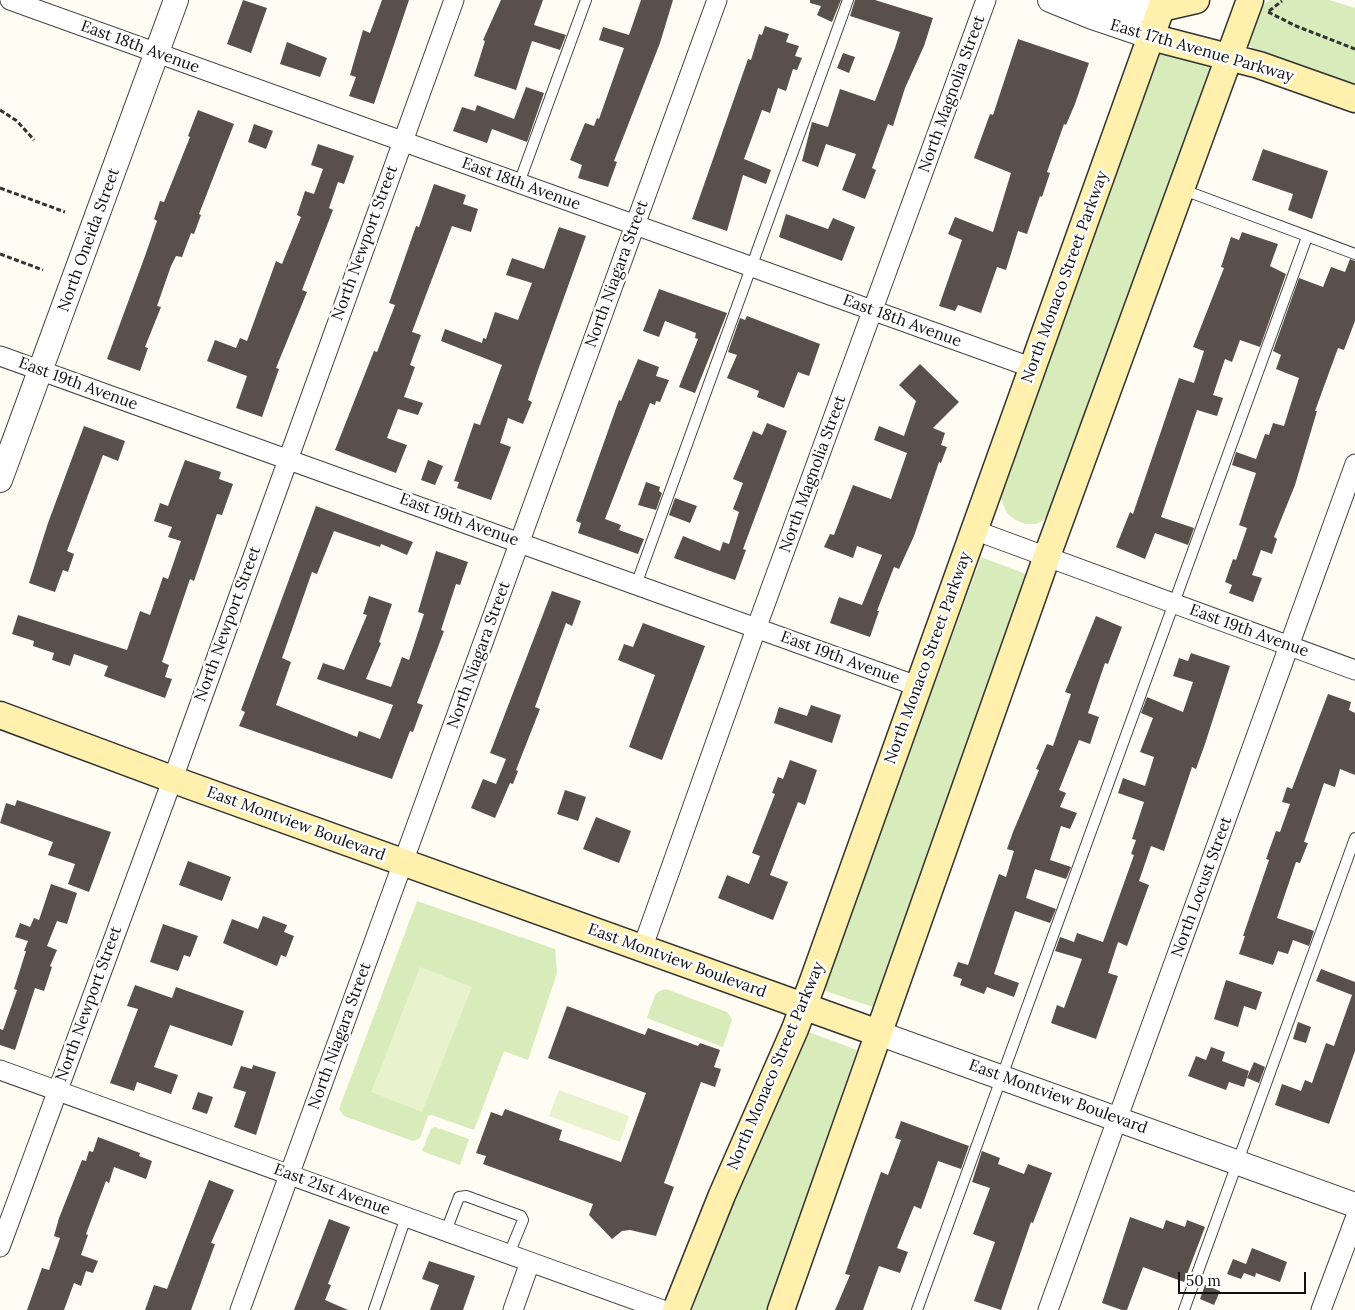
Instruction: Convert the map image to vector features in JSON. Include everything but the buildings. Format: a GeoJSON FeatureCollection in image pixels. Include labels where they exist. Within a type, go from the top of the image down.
{"type":"FeatureCollection","features":[{"type":"Feature","properties":{"kind":"main road","name":"East 17th Avenue Parkway"},"geometry":{"type":"LineString","coordinates":[[1162,4],[1196,0]]}},
{"type":"Feature","properties":{"kind":"main road","name":"North Monaco Street Parkway"},"geometry":{"type":"LineString","coordinates":[[676,1310],[722,1195],[803,1007],[1162,4]]}},
{"type":"Feature","properties":{"kind":"main road"},"geometry":{"type":"LineString","coordinates":[[781,1310],[1047,556],[1229,56],[1259,6]]}},
{"type":"Feature","properties":{"kind":"main road","name":"East 17th Avenue Parkway"},"geometry":{"type":"LineString","coordinates":[[1151,37],[1229,56],[1355,99]]}},
{"type":"Feature","properties":{"kind":"main road","name":"East Montview Boulevard"},"geometry":{"type":"LineString","coordinates":[[0,715],[403,863],[878,1033]]}},
{"type":"Feature","properties":{"kind":"street","name":"East 18th Avenue"},"geometry":{"type":"LineString","coordinates":[[10,0],[1033,368]]}},
{"type":"Feature","properties":{"kind":"street","name":"North Oneida Street"},"geometry":{"type":"LineString","coordinates":[[0,480],[176,0]]}},
{"type":"Feature","properties":{"kind":"street","name":"North Newport Street"},"geometry":{"type":"LineString","coordinates":[[0,1247],[172,779],[454,0]]}},
{"type":"Feature","properties":{"kind":"street","name":"North Niagara Street"},"geometry":{"type":"LineString","coordinates":[[240,1310],[717,0]]}},
{"type":"Feature","properties":{"kind":"street","name":"North Magnolia Street"},"geometry":{"type":"LineString","coordinates":[[642,949],[756,628],[986,0]]}},
{"type":"Feature","properties":{"kind":"street","name":"East 17th Avenue Parkway"},"geometry":{"type":"LineString","coordinates":[[1050,0],[1092,17],[1151,37]]}},
{"type":"Feature","properties":{"kind":"street","name":"East 17th Avenue Parkway"},"geometry":{"type":"LineString","coordinates":[[1061,0],[1118,11],[1162,4]]}},
{"type":"Feature","properties":{"kind":"street","name":"East 19th Avenue"},"geometry":{"type":"LineString","coordinates":[[0,356],[917,686]]}},
{"type":"Feature","properties":{"kind":"street","name":"North Locust Street"},"geometry":{"type":"LineString","coordinates":[[1048,1310],[1355,464]]}},
{"type":"Feature","properties":{"kind":"street","name":"East 19th Avenue"},"geometry":{"type":"LineString","coordinates":[[974,530],[1355,670]]}},
{"type":"Feature","properties":{"kind":"street","name":"East Montview Boulevard"},"geometry":{"type":"LineString","coordinates":[[878,1033],[1355,1204]]}},
{"type":"Feature","properties":{"kind":"street","name":"East 21st Avenue"},"geometry":{"type":"LineString","coordinates":[[0,1070],[663,1310]]}},
{"type":"Feature","properties":{"kind":"street"},"geometry":{"type":"LineString","coordinates":[[1321,1310],[1355,1219]]}},
{"type":"Feature","properties":{"kind":"street"},"geometry":{"type":"LineString","coordinates":[[513,1310],[530,1262]]}},
{"type":"Feature","properties":{"kind":"lane"},"geometry":{"type":"LineString","coordinates":[[519,183],[586,0]]}},
{"type":"Feature","properties":{"kind":"lane"},"geometry":{"type":"LineString","coordinates":[[636,585],[848,0]]}},
{"type":"Feature","properties":{"kind":"lane"},"geometry":{"type":"LineString","coordinates":[[1181,189],[1355,254]]}},
{"type":"Feature","properties":{"kind":"lane"},"geometry":{"type":"LineString","coordinates":[[917,1310],[1307,237]]}},
{"type":"Feature","properties":{"kind":"lane"},"geometry":{"type":"LineString","coordinates":[[1184,1310],[1355,838]]}},
{"type":"Feature","properties":{"kind":"lane"},"geometry":{"type":"LineString","coordinates":[[446,1231],[459,1197],[466,1196],[521,1216],[523,1220],[509,1254]]}},
{"type":"Feature","properties":{"kind":"lane"},"geometry":{"type":"LineString","coordinates":[[374,1310],[406,1217]]}},
{"type":"Feature","properties":{"kind":"path"},"geometry":{"type":"LineString","coordinates":[[1259,6],[1282,1]]}},
{"type":"Feature","properties":{"kind":"path"},"geometry":{"type":"LineString","coordinates":[[1259,6],[1266,20]]}},
{"type":"Feature","properties":{"kind":"path"},"geometry":{"type":"LineString","coordinates":[[1259,6],[1296,26],[1355,49]]}},
{"type":"Feature","properties":{"kind":"path"},"geometry":{"type":"LineString","coordinates":[[0,110],[17,121],[34,140]]}},
{"type":"Feature","properties":{"kind":"path"},"geometry":{"type":"LineString","coordinates":[[0,188],[65,212]]}},
{"type":"Feature","properties":{"kind":"path"},"geometry":{"type":"LineString","coordinates":[[0,254],[43,270]]}},
{"type":"Feature","properties":{"kind":"green space"},"geometry":{"type":"Polygon","coordinates":[[[1270,0],[1329,0],[1355,8],[1355,87],[1256,51],[1250,46],[1248,41],[1262,5],[1270,0]]]}},
{"type":"Feature","properties":{"kind":"green space"},"geometry":{"type":"Polygon","coordinates":[[[1163,51],[1209,63],[1212,68],[1051,511],[1044,520],[1036,524],[1026,524],[1015,520],[1007,513],[1000,497],[1002,487],[1158,53],[1163,51]]]}},
{"type":"Feature","properties":{"kind":"green space"},"geometry":{"type":"Polygon","coordinates":[[[981,557],[1031,576],[873,1007],[823,990],[981,557]]]}},
{"type":"Feature","properties":{"kind":"green space"},"geometry":{"type":"Polygon","coordinates":[[[417,901],[555,949],[557,973],[528,1060],[504,1051],[474,1130],[432,1115],[428,1116],[420,1138],[413,1141],[344,1116],[339,1109],[417,901]]]}},
{"type":"Feature","properties":{"kind":"green space"},"geometry":{"type":"Polygon","coordinates":[[[420,967],[472,987],[422,1112],[371,1092],[420,967]]]}},
{"type":"Feature","properties":{"kind":"green space"},"geometry":{"type":"Polygon","coordinates":[[[666,989],[727,1012],[732,1019],[723,1047],[647,1018],[655,995],[666,989]]]}},
{"type":"Feature","properties":{"kind":"green space"},"geometry":{"type":"Polygon","coordinates":[[[806,1031],[857,1050],[767,1310],[692,1310],[721,1233],[806,1031]]]}},
{"type":"Feature","properties":{"kind":"green space"},"geometry":{"type":"Polygon","coordinates":[[[559,1090],[629,1116],[620,1142],[549,1116],[559,1090]]]}},
{"type":"Feature","properties":{"kind":"green space"},"geometry":{"type":"Polygon","coordinates":[[[435,1127],[469,1139],[460,1165],[422,1151],[431,1129],[435,1127]]]}}]}
